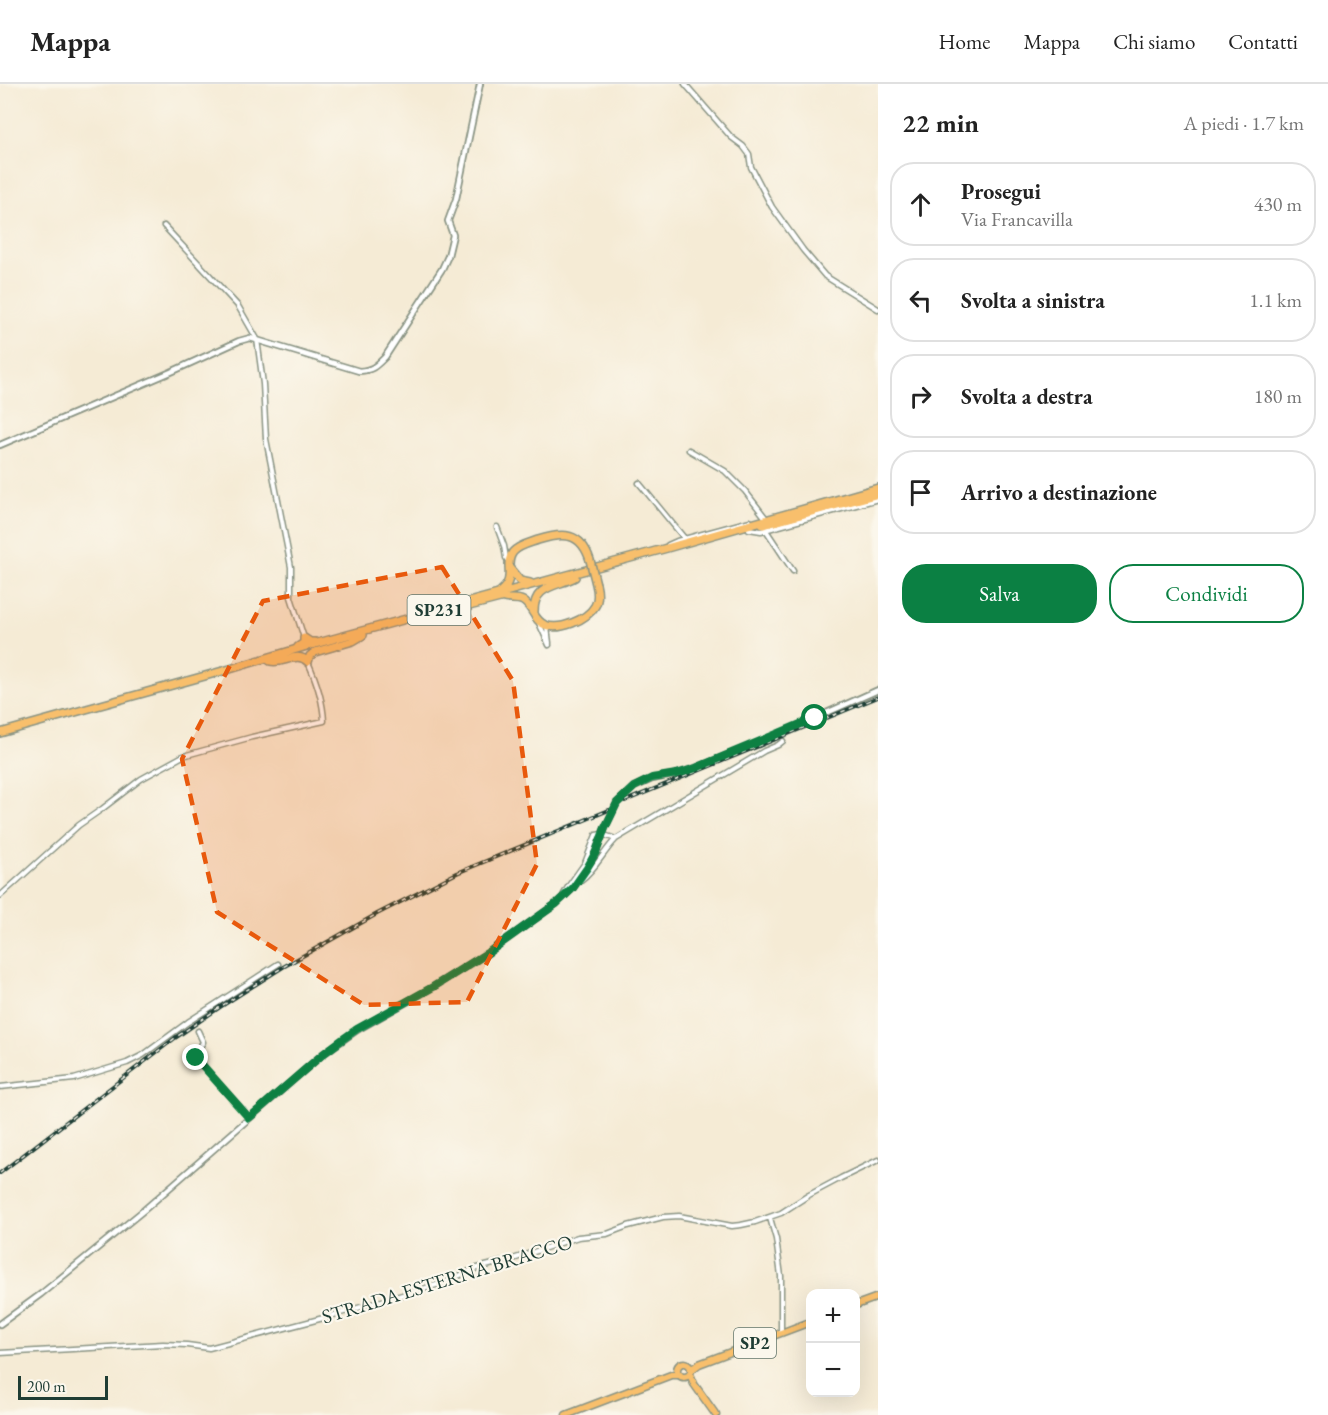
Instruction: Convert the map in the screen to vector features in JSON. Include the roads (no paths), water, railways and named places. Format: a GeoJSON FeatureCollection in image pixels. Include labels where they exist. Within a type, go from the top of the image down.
{"type":"FeatureCollection","features":[{"type":"Feature","properties":{"kind":"highway","name":"SP231"},"geometry":{"type":"LineString","coordinates":[[0,735],[234,673],[269,659],[350,634],[667,548],[878,487]]}},
{"type":"Feature","properties":{"kind":"highway","name":"SP231"},"geometry":{"type":"LineString","coordinates":[[269,659],[878,494]]}},
{"type":"Feature","properties":{"kind":"highway"},"geometry":{"type":"LineString","coordinates":[[501,597],[504,600],[517,599],[525,602],[543,624],[558,626],[578,620],[592,610],[598,599],[590,560],[584,546],[570,536],[562,534],[545,538],[509,553]]}},
{"type":"Feature","properties":{"kind":"highway"},"geometry":{"type":"LineString","coordinates":[[509,553],[515,577],[520,581],[536,583]]}},
{"type":"Feature","properties":{"kind":"highway"},"geometry":{"type":"LineString","coordinates":[[485,597],[500,592],[506,587],[510,575],[509,553]]}},
{"type":"Feature","properties":{"kind":"highway"},"geometry":{"type":"LineString","coordinates":[[534,615],[534,603],[540,593],[575,577]]}},
{"type":"Feature","properties":{"kind":"highway"},"geometry":{"type":"LineString","coordinates":[[350,634],[315,643],[304,638],[304,643],[300,646],[269,659],[274,663],[301,657],[308,662],[310,656],[315,652],[353,641],[363,635]]}},
{"type":"Feature","properties":{"kind":"main road"},"geometry":{"type":"LineString","coordinates":[[860,1303],[878,1297]]}},
{"type":"Feature","properties":{"kind":"main road","name":"SP2"},"geometry":{"type":"LineString","coordinates":[[566,1415],[671,1375],[685,1372],[699,1364],[806,1324]]}},
{"type":"Feature","properties":{"kind":"main road"},"geometry":{"type":"LineString","coordinates":[[685,1372],[716,1415]]}},
{"type":"Feature","properties":{"kind":"street"},"geometry":{"type":"LineString","coordinates":[[0,445],[250,338],[347,368],[369,371],[385,357],[448,256],[453,235],[448,221],[456,199],[480,84]]}},
{"type":"Feature","properties":{"kind":"street"},"geometry":{"type":"LineString","coordinates":[[686,84],[731,137],[749,154],[752,167],[772,207],[825,276],[878,309]]}},
{"type":"Feature","properties":{"kind":"street"},"geometry":{"type":"LineString","coordinates":[[164,226],[238,306],[256,339],[263,384],[266,439],[291,567],[291,597],[304,638]]}},
{"type":"Feature","properties":{"kind":"street"},"geometry":{"type":"LineString","coordinates":[[689,450],[725,471],[765,518]]}},
{"type":"Feature","properties":{"kind":"street"},"geometry":{"type":"LineString","coordinates":[[639,483],[685,539]]}},
{"type":"Feature","properties":{"kind":"street"},"geometry":{"type":"LineString","coordinates":[[667,548],[670,543],[878,487]]}},
{"type":"Feature","properties":{"kind":"street"},"geometry":{"type":"LineString","coordinates":[[749,529],[766,530],[878,499]]}},
{"type":"Feature","properties":{"kind":"street"},"geometry":{"type":"LineString","coordinates":[[497,527],[509,553]]}},
{"type":"Feature","properties":{"kind":"street"},"geometry":{"type":"LineString","coordinates":[[766,530],[793,571]]}},
{"type":"Feature","properties":{"kind":"street"},"geometry":{"type":"LineString","coordinates":[[543,624],[547,637]]}},
{"type":"Feature","properties":{"kind":"street"},"geometry":{"type":"LineString","coordinates":[[543,624],[547,637]]}},
{"type":"Feature","properties":{"kind":"street"},"geometry":{"type":"LineString","coordinates":[[547,637],[558,626]]}},
{"type":"Feature","properties":{"kind":"street"},"geometry":{"type":"LineString","coordinates":[[0,896],[79,825],[141,779],[183,756],[252,736],[324,721],[320,691],[308,662]]}},
{"type":"Feature","properties":{"kind":"street"},"geometry":{"type":"LineString","coordinates":[[589,870],[617,803],[634,787],[652,778],[685,772],[775,736],[878,690]]}},
{"type":"Feature","properties":{"kind":"street"},"geometry":{"type":"LineString","coordinates":[[0,1324],[41,1294],[144,1210],[343,1039],[489,952],[556,904],[616,839],[783,741]]}},
{"type":"Feature","properties":{"kind":"street"},"geometry":{"type":"LineString","coordinates":[[564,896],[568,886],[585,863],[596,835],[599,833],[616,839]]}},
{"type":"Feature","properties":{"kind":"street"},"geometry":{"type":"LineString","coordinates":[[0,1087],[74,1079],[127,1063],[143,1055],[188,1022],[278,964]]}},
{"type":"Feature","properties":{"kind":"street"},"geometry":{"type":"LineString","coordinates":[[198,1031],[203,1042],[196,1053],[196,1058],[249,1118]]}},
{"type":"Feature","properties":{"kind":"street","name":"STRADA ESTERNA BRACCO"},"geometry":{"type":"LineString","coordinates":[[0,1353],[163,1344],[209,1348],[443,1283],[474,1269],[513,1259],[578,1237],[608,1234],[663,1217],[679,1216],[732,1226],[741,1226],[770,1218],[878,1160]]}},
{"type":"Feature","properties":{"kind":"street"},"geometry":{"type":"LineString","coordinates":[[770,1218],[776,1239],[781,1276],[781,1334]]}},
{"type":"Feature","properties":{"kind":"railway"},"geometry":{"type":"LineString","coordinates":[[625,801],[878,697]]}},
{"type":"Feature","properties":{"kind":"railway"},"geometry":{"type":"LineString","coordinates":[[0,1173],[175,1038],[283,967],[377,914],[457,873],[609,810]]}}]}
